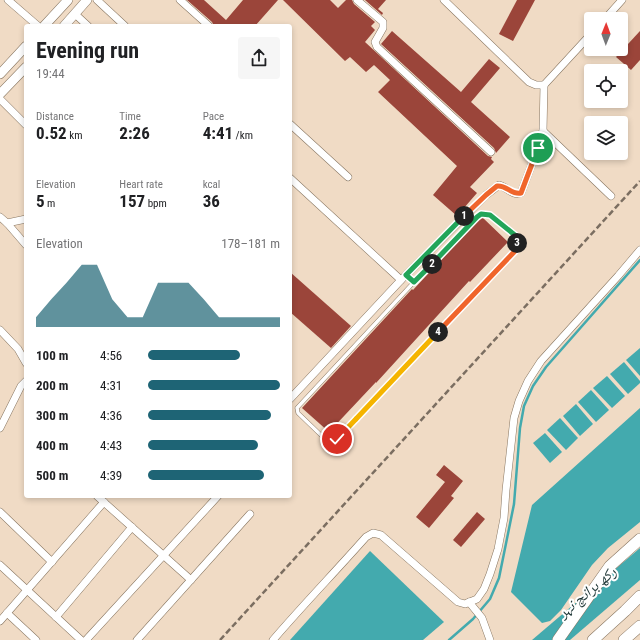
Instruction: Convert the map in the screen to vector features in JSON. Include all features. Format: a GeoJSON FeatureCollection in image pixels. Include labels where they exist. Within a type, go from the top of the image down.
{"type":"FeatureCollection","features":[{"type":"Feature","properties":{"kind":"main road"},"geometry":{"type":"LineString","coordinates":[[558,640],[610,566],[640,539]]}},
{"type":"Feature","properties":{"kind":"main road"},"geometry":{"type":"LineString","coordinates":[[592,640],[626,611],[640,596]]}},
{"type":"Feature","properties":{"kind":"main road"},"geometry":{"type":"LineString","coordinates":[[625,639],[640,622]]}},
{"type":"Feature","properties":{"kind":"main road"},"geometry":{"type":"LineString","coordinates":[[625,639],[640,626]]}},
{"type":"Feature","properties":{"kind":"street"},"geometry":{"type":"LineString","coordinates":[[8,0],[36,24]]}},
{"type":"Feature","properties":{"kind":"street"},"geometry":{"type":"LineString","coordinates":[[46,24],[68,0]]}},
{"type":"Feature","properties":{"kind":"street"},"geometry":{"type":"LineString","coordinates":[[66,24],[87,0]]}},
{"type":"Feature","properties":{"kind":"street"},"geometry":{"type":"LineString","coordinates":[[97,0],[123,24]]}},
{"type":"Feature","properties":{"kind":"street"},"geometry":{"type":"LineString","coordinates":[[180,0],[207,24]]}},
{"type":"Feature","properties":{"kind":"street"},"geometry":{"type":"LineString","coordinates":[[357,0],[383,22],[383,28],[375,42],[377,47],[491,152]]}},
{"type":"Feature","properties":{"kind":"street"},"geometry":{"type":"LineString","coordinates":[[444,0],[529,82],[536,85],[544,85]]}},
{"type":"Feature","properties":{"kind":"street"},"geometry":{"type":"LineString","coordinates":[[611,12],[622,0]]}},
{"type":"Feature","properties":{"kind":"street"},"geometry":{"type":"LineString","coordinates":[[75,14],[86,24]]}},
{"type":"Feature","properties":{"kind":"street"},"geometry":{"type":"LineString","coordinates":[[292,397],[403,277],[497,186],[503,186],[514,194],[521,193],[543,131],[544,85],[584,42]]}},
{"type":"Feature","properties":{"kind":"street"},"geometry":{"type":"LineString","coordinates":[[0,74],[24,48]]}},
{"type":"Feature","properties":{"kind":"street"},"geometry":{"type":"LineString","coordinates":[[0,94],[24,69]]}},
{"type":"Feature","properties":{"kind":"street"},"geometry":{"type":"LineString","coordinates":[[0,99],[24,123]]}},
{"type":"Feature","properties":{"kind":"street"},"geometry":{"type":"LineString","coordinates":[[292,126],[348,177]]}},
{"type":"Feature","properties":{"kind":"street"},"geometry":{"type":"LineString","coordinates":[[543,131],[611,196]]}},
{"type":"Feature","properties":{"kind":"street"},"geometry":{"type":"LineString","coordinates":[[292,180],[403,277]]}},
{"type":"Feature","properties":{"kind":"street"},"geometry":{"type":"LineString","coordinates":[[0,217],[24,243]]}},
{"type":"Feature","properties":{"kind":"street"},"geometry":{"type":"LineString","coordinates":[[7,223],[24,219]]}},
{"type":"Feature","properties":{"kind":"street"},"geometry":{"type":"LineString","coordinates":[[471,605],[484,589],[498,549],[504,518],[506,484],[514,418],[519,401],[528,381],[541,361],[640,250]]}},
{"type":"Feature","properties":{"kind":"street"},"geometry":{"type":"LineString","coordinates":[[0,330],[18,349],[24,360]]}},
{"type":"Feature","properties":{"kind":"street"},"geometry":{"type":"LineString","coordinates":[[0,428],[20,386],[24,383]]}},
{"type":"Feature","properties":{"kind":"street"},"geometry":{"type":"LineString","coordinates":[[99,498],[191,580]]}},
{"type":"Feature","properties":{"kind":"street"},"geometry":{"type":"LineString","coordinates":[[86,640],[216,498]]}},
{"type":"Feature","properties":{"kind":"street"},"geometry":{"type":"LineString","coordinates":[[0,621],[104,502]]}},
{"type":"Feature","properties":{"kind":"street"},"geometry":{"type":"LineString","coordinates":[[0,512],[52,562]]}},
{"type":"Feature","properties":{"kind":"street"},"geometry":{"type":"LineString","coordinates":[[137,640],[250,514]]}},
{"type":"Feature","properties":{"kind":"street"},"geometry":{"type":"LineString","coordinates":[[56,617],[132,527]]}},
{"type":"Feature","properties":{"kind":"street"},"geometry":{"type":"LineString","coordinates":[[273,640],[366,537],[372,533],[381,535],[458,602],[471,605],[482,618],[490,640]]}},
{"type":"Feature","properties":{"kind":"street"},"geometry":{"type":"LineString","coordinates":[[0,565],[81,640]]}},
{"type":"Feature","properties":{"kind":"street"},"geometry":{"type":"LineString","coordinates":[[7,613],[36,640]]}},
{"type":"Feature","properties":{"kind":"lane"},"geometry":{"type":"LineString","coordinates":[[481,214],[490,215],[516,236],[516,250],[337,439],[329,441],[325,439],[298,413],[297,408],[414,282],[481,214]]}},
{"type":"Feature","properties":{"kind":"lane"},"geometry":{"type":"LineString","coordinates":[[403,277],[414,282]]}},
{"type":"Feature","properties":{"kind":"water"},"geometry":{"type":"Polygon","coordinates":[[[640,348],[640,376],[626,360],[640,348]]]}},
{"type":"Feature","properties":{"kind":"water"},"geometry":{"type":"Polygon","coordinates":[[[624,362],[640,381],[640,383],[628,394],[610,374],[624,362]]]}},
{"type":"Feature","properties":{"kind":"water"},"geometry":{"type":"Polygon","coordinates":[[[607,376],[625,396],[612,408],[593,388],[607,376]]]}},
{"type":"Feature","properties":{"kind":"water"},"geometry":{"type":"Polygon","coordinates":[[[591,390],[609,410],[596,422],[578,402],[591,390]]]}},
{"type":"Feature","properties":{"kind":"water"},"geometry":{"type":"Polygon","coordinates":[[[576,404],[593,424],[580,436],[563,416],[576,404]]]}},
{"type":"Feature","properties":{"kind":"water"},"geometry":{"type":"Polygon","coordinates":[[[640,408],[640,522],[608,548],[592,565],[561,610],[550,621],[542,623],[511,592],[532,505],[640,408]]]}},
{"type":"Feature","properties":{"kind":"water"},"geometry":{"type":"Polygon","coordinates":[[[560,418],[578,438],[566,450],[547,430],[560,418]]]}},
{"type":"Feature","properties":{"kind":"water"},"geometry":{"type":"Polygon","coordinates":[[[545,433],[562,452],[550,463],[533,443],[545,433]]]}},
{"type":"Feature","properties":{"kind":"water"},"geometry":{"type":"Polygon","coordinates":[[[640,548],[640,580],[570,640],[532,640],[640,548]]]}},
{"type":"Feature","properties":{"kind":"water"},"geometry":{"type":"Polygon","coordinates":[[[370,551],[444,622],[423,640],[290,640],[370,551]]]}},
{"type":"Feature","properties":{"kind":"building"},"geometry":{"type":"Polygon","coordinates":[[[187,0],[204,0],[226,20],[243,0],[278,0],[257,24],[213,24],[187,0]]]}},
{"type":"Feature","properties":{"kind":"building"},"geometry":{"type":"Polygon","coordinates":[[[283,0],[330,0],[338,8],[346,0],[352,0],[354,4],[375,22],[371,26],[375,30],[365,42],[488,156],[492,157],[491,159],[494,162],[470,187],[477,193],[457,216],[433,195],[457,166],[378,92],[390,80],[374,65],[366,72],[350,57],[345,61],[283,0]]]}},
{"type":"Feature","properties":{"kind":"building"},"geometry":{"type":"Polygon","coordinates":[[[365,0],[386,0],[378,9],[383,13],[382,15],[365,0]]]}},
{"type":"Feature","properties":{"kind":"building"},"geometry":{"type":"Polygon","coordinates":[[[517,0],[535,0],[513,41],[499,34],[517,0]]]}},
{"type":"Feature","properties":{"kind":"building"},"geometry":{"type":"Polygon","coordinates":[[[392,31],[461,92],[489,59],[500,68],[471,102],[510,137],[496,153],[494,148],[381,44],[392,31]]]}},
{"type":"Feature","properties":{"kind":"building"},"geometry":{"type":"Polygon","coordinates":[[[640,31],[640,60],[631,70],[628,67],[628,64],[624,64],[616,57],[628,56],[628,44],[640,31]]]}},
{"type":"Feature","properties":{"kind":"building"},"geometry":{"type":"Polygon","coordinates":[[[482,217],[508,242],[470,282],[469,281],[329,432],[302,408],[412,289],[413,290],[482,217]]]}},
{"type":"Feature","properties":{"kind":"building"},"geometry":{"type":"Polygon","coordinates":[[[292,274],[351,326],[331,348],[292,314],[292,274]]]}},
{"type":"Feature","properties":{"kind":"building"},"geometry":{"type":"Polygon","coordinates":[[[444,465],[463,481],[451,496],[454,498],[429,528],[416,517],[445,482],[436,475],[444,465]]]}},
{"type":"Feature","properties":{"kind":"building"},"geometry":{"type":"Polygon","coordinates":[[[477,512],[485,519],[461,547],[453,540],[477,512]]]}},
{"type":"Feature","properties":{"kind":"waterway"},"geometry":{"type":"LineString","coordinates":[[449,640],[473,619],[490,599],[499,578],[514,504],[520,428],[524,406],[533,386],[546,367],[640,260]]}},
{"type":"Feature","properties":{"kind":"railway"},"geometry":{"type":"LineString","coordinates":[[220,640],[640,181]]}},
{"type":"Feature","properties":{"kind":"route"},"geometry":{"type":"LineString","coordinates":[[337,439],[516,250],[516,236],[490,215],[481,214],[414,282],[406,275],[486,195],[497,186],[501,185],[514,194],[521,193],[538,148]]}},
{"type":"Feature","properties":{"kind":"water label","name":"رکھ برانچ نہر"},"geometry":{"type":"Point","coordinates":[587,592]}}]}
